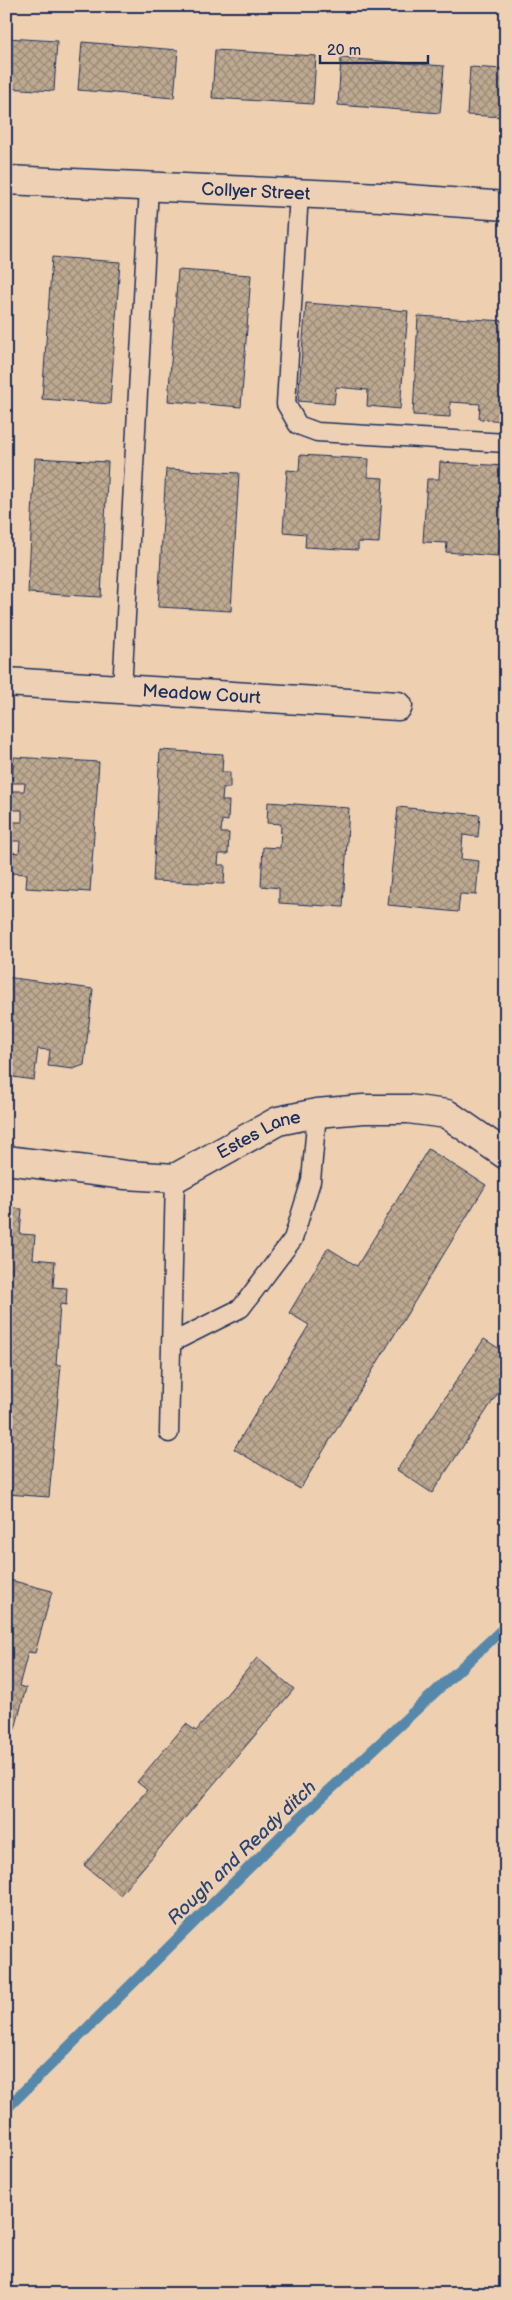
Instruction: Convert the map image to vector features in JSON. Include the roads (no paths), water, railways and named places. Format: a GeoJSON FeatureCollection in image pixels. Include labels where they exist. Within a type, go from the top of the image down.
{"type":"FeatureCollection","features":[{"type":"Feature","properties":{"kind":"street","name":"Collyer Street"},"geometry":{"type":"LineString","coordinates":[[6,180],[506,206]]}},
{"type":"Feature","properties":{"kind":"street","name":"Meadow Court"},"geometry":{"type":"LineString","coordinates":[[6,682],[398,706]]}},
{"type":"Feature","properties":{"kind":"street","name":"Estes Lane"},"geometry":{"type":"LineString","coordinates":[[175,1178],[278,1121],[317,1113],[364,1109],[408,1108],[447,1114],[506,1155]]}},
{"type":"Feature","properties":{"kind":"street"},"geometry":{"type":"LineString","coordinates":[[6,1160],[175,1178]]}},
{"type":"Feature","properties":{"kind":"lane"},"geometry":{"type":"LineString","coordinates":[[122,690],[149,187]]}},
{"type":"Feature","properties":{"kind":"lane"},"geometry":{"type":"LineString","coordinates":[[300,194],[286,404],[298,425],[317,432],[506,443]]}},
{"type":"Feature","properties":{"kind":"lane"},"geometry":{"type":"LineString","coordinates":[[171,1343],[241,1308],[293,1240],[311,1180],[317,1113]]}},
{"type":"Feature","properties":{"kind":"lane"},"geometry":{"type":"LineString","coordinates":[[169,1433],[175,1178]]}},
{"type":"Feature","properties":{"kind":"waterway","name":"Rough and Ready ditch"},"geometry":{"type":"LineString","coordinates":[[6,2109],[289,1828],[506,1626]]}}]}
